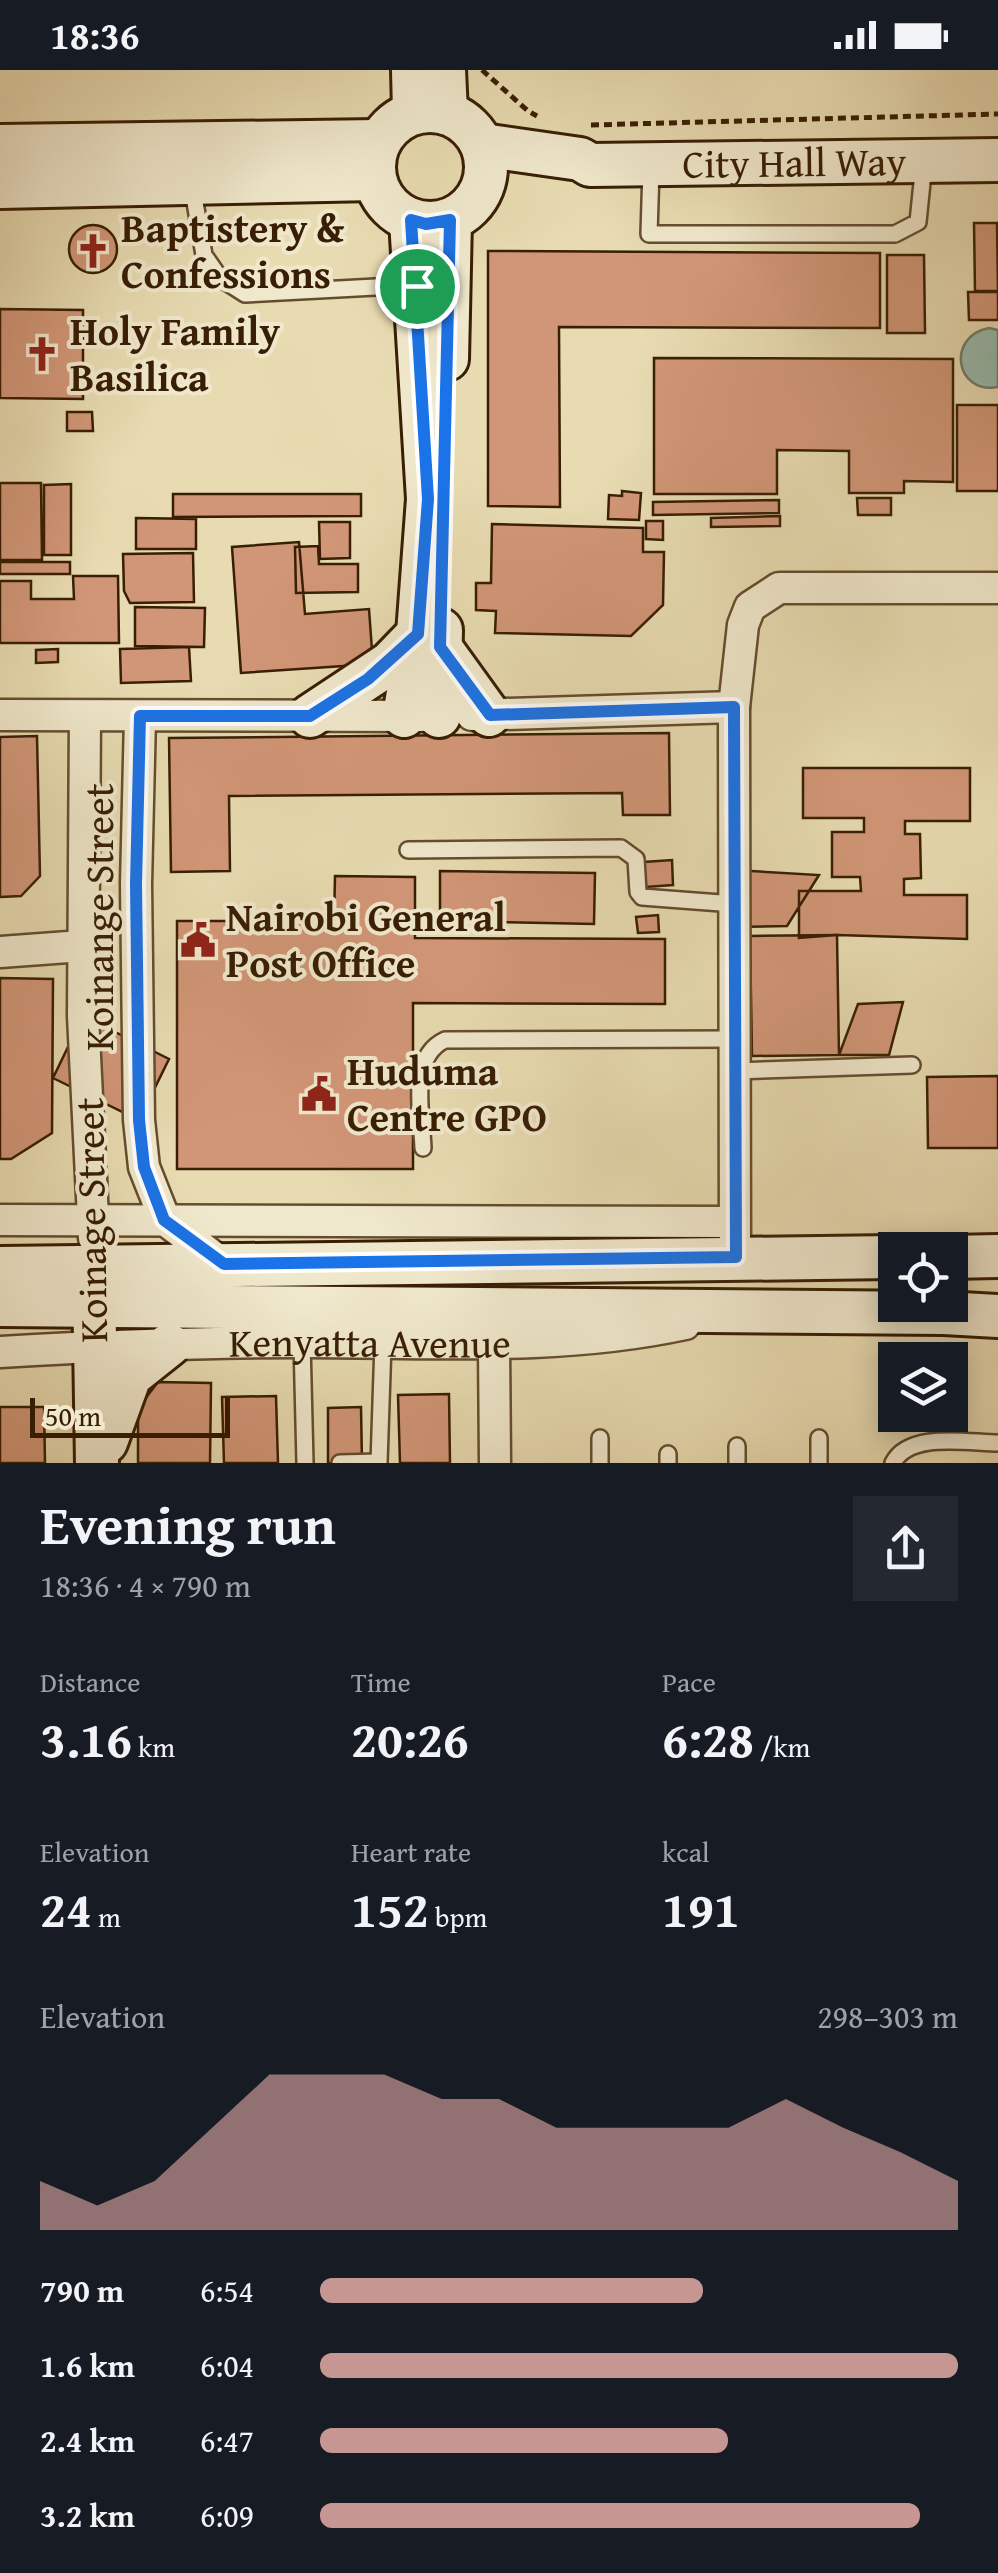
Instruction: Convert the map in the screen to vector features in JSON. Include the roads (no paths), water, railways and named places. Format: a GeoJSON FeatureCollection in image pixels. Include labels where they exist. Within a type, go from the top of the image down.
{"type":"FeatureCollection","features":[{"type":"Feature","properties":{"kind":"street"},"geometry":{"type":"LineString","coordinates":[[413,70],[430,112]]}},
{"type":"Feature","properties":{"kind":"street"},"geometry":{"type":"LineString","coordinates":[[430,112],[444,70]]}},
{"type":"Feature","properties":{"kind":"street"},"geometry":{"type":"LineString","coordinates":[[430,112],[474,131],[484,162],[470,206],[430,220],[385,201],[376,160],[400,118],[430,112]]}},
{"type":"Feature","properties":{"kind":"street"},"geometry":{"type":"LineString","coordinates":[[0,146],[376,160]]}},
{"type":"Feature","properties":{"kind":"street"},"geometry":{"type":"LineString","coordinates":[[0,187],[192,184],[376,160]]}},
{"type":"Feature","properties":{"kind":"street","name":"City Hall Way"},"geometry":{"type":"LineString","coordinates":[[484,162],[579,174],[590,166],[998,160]]}},
{"type":"Feature","properties":{"kind":"street"},"geometry":{"type":"LineString","coordinates":[[430,220],[417,286],[428,499],[429,641],[490,715]]}},
{"type":"Feature","properties":{"kind":"street"},"geometry":{"type":"LineString","coordinates":[[422,716],[429,641],[430,220]]}},
{"type":"Feature","properties":{"kind":"street"},"geometry":{"type":"LineString","coordinates":[[735,1239],[734,707],[743,624],[750,607],[779,588],[998,588]]}},
{"type":"Feature","properties":{"kind":"street"},"geometry":{"type":"LineString","coordinates":[[310,716],[429,641]]}},
{"type":"Feature","properties":{"kind":"street"},"geometry":{"type":"LineString","coordinates":[[0,716],[422,716],[734,707]]}},
{"type":"Feature","properties":{"kind":"street","name":"Koinage Street"},"geometry":{"type":"LineString","coordinates":[[86,716],[82,946],[98,1463]]}},
{"type":"Feature","properties":{"kind":"street","name":"Koinange Street"},"geometry":{"type":"LineString","coordinates":[[140,716],[136,884],[139,1120],[144,1167],[164,1220]]}},
{"type":"Feature","properties":{"kind":"street"},"geometry":{"type":"LineString","coordinates":[[86,879],[136,884]]}},
{"type":"Feature","properties":{"kind":"street"},"geometry":{"type":"LineString","coordinates":[[0,952],[82,946]]}},
{"type":"Feature","properties":{"kind":"street","name":"Koinage Street"},"geometry":{"type":"LineString","coordinates":[[86,1038],[140,1041]]}},
{"type":"Feature","properties":{"kind":"street","name":"Kenyatta Avenue"},"geometry":{"type":"LineString","coordinates":[[0,1220],[164,1220],[735,1239],[878,1255]]}},
{"type":"Feature","properties":{"kind":"street"},"geometry":{"type":"LineString","coordinates":[[164,1220],[224,1264]]}},
{"type":"Feature","properties":{"kind":"street","name":"Kenyatta Avenue"},"geometry":{"type":"LineString","coordinates":[[0,1352],[94,1307],[224,1264],[735,1239]]}},
{"type":"Feature","properties":{"kind":"street"},"geometry":{"type":"LineString","coordinates":[[968,1257],[998,1256]]}},
{"type":"Feature","properties":{"kind":"street","name":"Kenyatta Avenue"},"geometry":{"type":"LineString","coordinates":[[0,1268],[94,1307],[169,1346],[302,1342],[494,1345],[634,1335],[736,1312]]}},
{"type":"Feature","properties":{"kind":"street","name":"Kenyatta Avenue"},"geometry":{"type":"LineString","coordinates":[[0,1306],[944,1312],[998,1316]]}},
{"type":"Feature","properties":{"kind":"street"},"geometry":{"type":"LineString","coordinates":[[494,1345],[495,1463]]}},
{"type":"Feature","properties":{"kind":"street"},"geometry":{"type":"LineString","coordinates":[[98,1463],[130,1376],[169,1346]]}},
{"type":"Feature","properties":{"kind":"lane"},"geometry":{"type":"LineString","coordinates":[[651,165],[649,234],[895,234],[918,222],[924,163]]}},
{"type":"Feature","properties":{"kind":"lane"},"geometry":{"type":"LineString","coordinates":[[192,184],[204,255],[220,278],[246,294],[417,286]]}},
{"type":"Feature","properties":{"kind":"lane"},"geometry":{"type":"LineString","coordinates":[[408,850],[621,848],[636,859],[638,892],[642,898],[734,904]]}},
{"type":"Feature","properties":{"kind":"lane"},"geometry":{"type":"LineString","coordinates":[[423,1148],[421,1074],[428,1051],[445,1040],[734,1039]]}},
{"type":"Feature","properties":{"kind":"lane"},"geometry":{"type":"LineString","coordinates":[[734,1071],[912,1064]]}},
{"type":"Feature","properties":{"kind":"lane"},"geometry":{"type":"LineString","coordinates":[[302,1342],[305,1463]]}},
{"type":"Feature","properties":{"kind":"lane"},"geometry":{"type":"LineString","coordinates":[[340,1463],[379,1463],[383,1343]]}},
{"type":"Feature","properties":{"kind":"lane"},"geometry":{"type":"LineString","coordinates":[[600,1438],[600,1463]]}},
{"type":"Feature","properties":{"kind":"lane"},"geometry":{"type":"LineString","coordinates":[[819,1438],[819,1463]]}},
{"type":"Feature","properties":{"kind":"lane"},"geometry":{"type":"LineString","coordinates":[[893,1463],[898,1454],[911,1446],[998,1444]]}},
{"type":"Feature","properties":{"kind":"water"},"geometry":{"type":"Polygon","coordinates":[[[989,328],[998,330],[998,387],[972,382],[961,364],[966,342],[975,333],[989,328]]]}},
{"type":"Feature","properties":{"kind":"place","name":"Baptistery & Confessions"},"geometry":{"type":"Point","coordinates":[93,251]}},
{"type":"Feature","properties":{"kind":"place","name":"Holy Family Basilica"},"geometry":{"type":"Point","coordinates":[42,354]}},
{"type":"Feature","properties":{"kind":"place","name":"Nairobi General Post Office"},"geometry":{"type":"Point","coordinates":[198,940]}},
{"type":"Feature","properties":{"kind":"place","name":"Huduma Centre GPO"},"geometry":{"type":"Point","coordinates":[319,1094]}}]}
